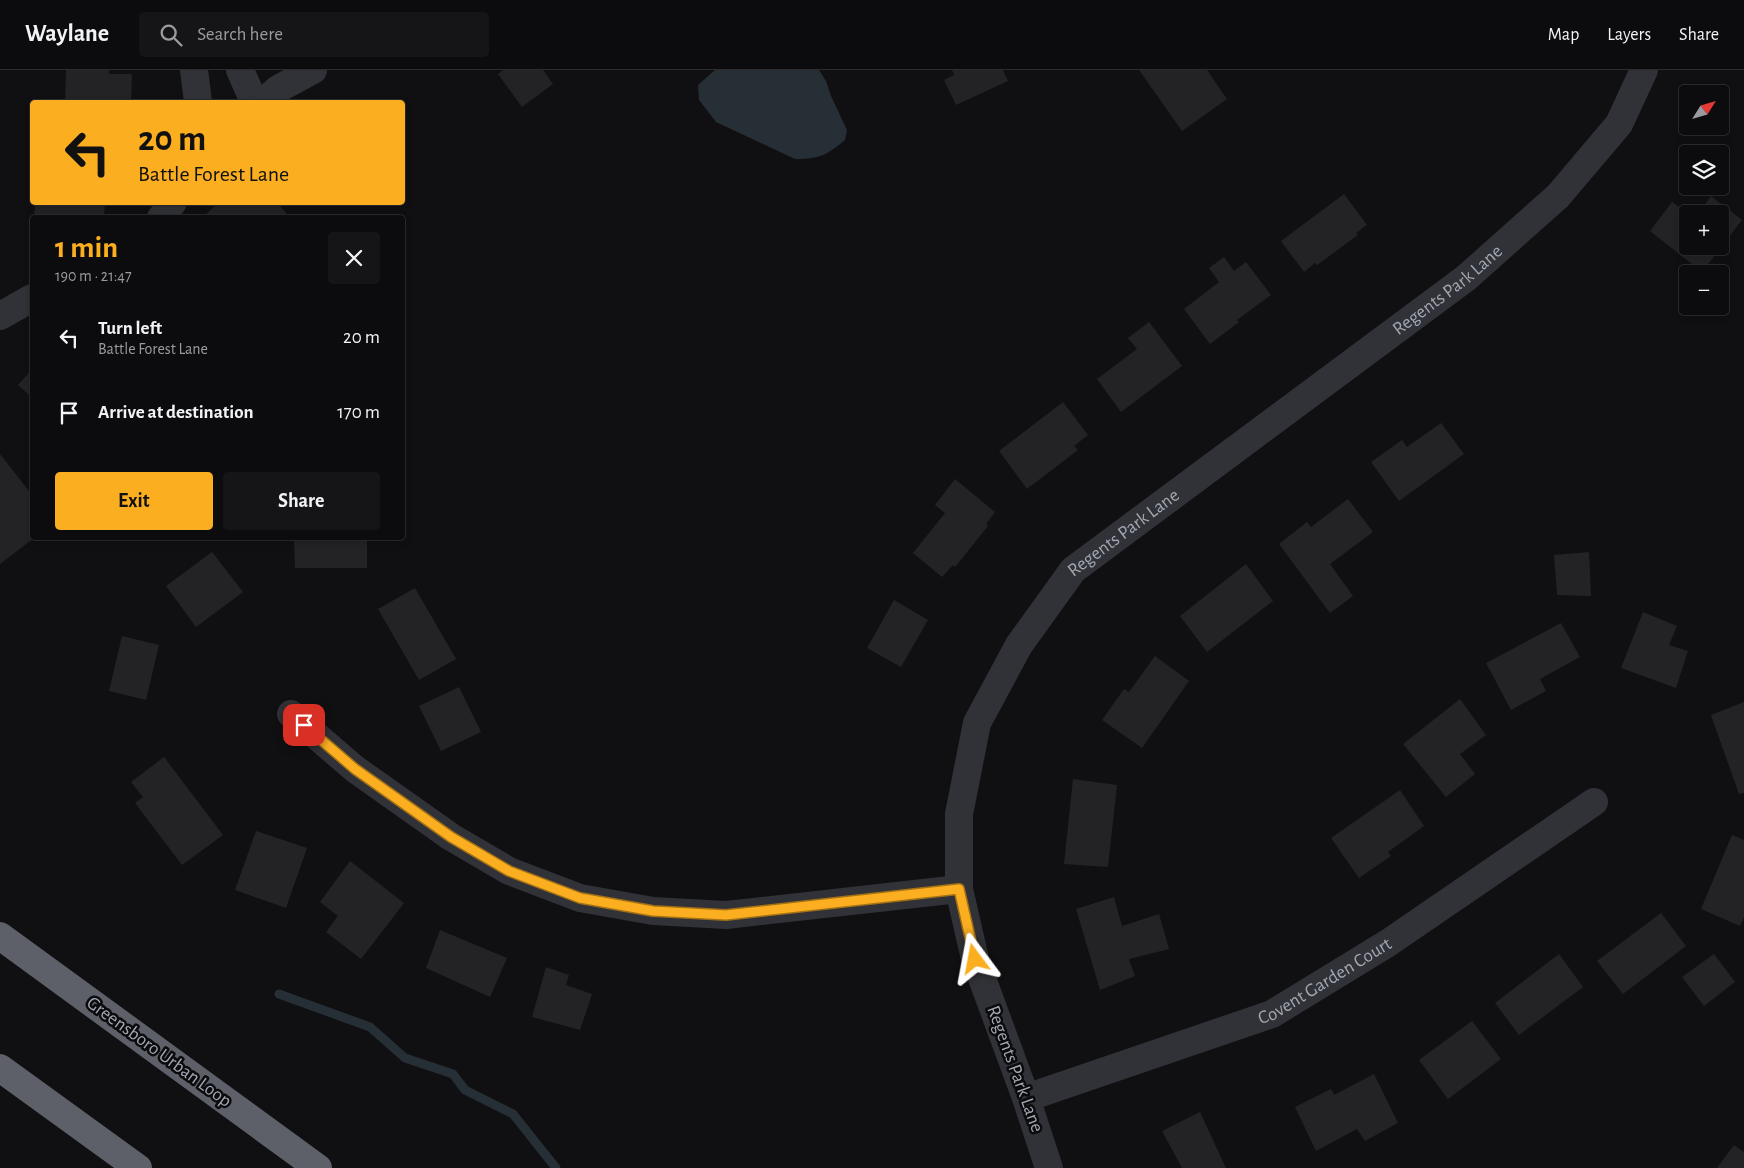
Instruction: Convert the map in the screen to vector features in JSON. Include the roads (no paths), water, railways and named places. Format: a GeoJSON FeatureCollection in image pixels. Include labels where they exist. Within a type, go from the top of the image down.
{"type":"FeatureCollection","features":[{"type":"Feature","properties":{"kind":"highway","name":"Greensboro Urban Loop"},"geometry":{"type":"LineString","coordinates":[[0,936],[318,1168]]}},
{"type":"Feature","properties":{"kind":"highway"},"geometry":{"type":"LineString","coordinates":[[0,1068],[138,1168]]}},
{"type":"Feature","properties":{"kind":"street"},"geometry":{"type":"LineString","coordinates":[[194,70],[198,100]]}},
{"type":"Feature","properties":{"kind":"street"},"geometry":{"type":"LineString","coordinates":[[240,70],[253,100]]}},
{"type":"Feature","properties":{"kind":"street"},"geometry":{"type":"LineString","coordinates":[[264,100],[278,89],[313,70]]}},
{"type":"Feature","properties":{"kind":"street","name":"Regents Park Lane"},"geometry":{"type":"LineString","coordinates":[[1049,1168],[1026,1098],[975,959],[959,889],[959,814],[978,723],[1019,645],[1073,570],[1466,278],[1558,196],[1619,124],[1644,70]]}},
{"type":"Feature","properties":{"kind":"street"},"geometry":{"type":"LineString","coordinates":[[162,215],[171,205]]}},
{"type":"Feature","properties":{"kind":"street"},"geometry":{"type":"LineString","coordinates":[[0,316],[30,299]]}},
{"type":"Feature","properties":{"kind":"street"},"geometry":{"type":"LineString","coordinates":[[291,714],[355,769],[451,837],[509,871],[580,898],[653,911],[726,915],[959,889]]}},
{"type":"Feature","properties":{"kind":"street","name":"Covent Garden Court"},"geometry":{"type":"LineString","coordinates":[[1026,1098],[1272,1014],[1388,943],[1594,802]]}},
{"type":"Feature","properties":{"kind":"waterway"},"geometry":{"type":"LineString","coordinates":[[279,994],[370,1027],[405,1058],[453,1074],[465,1090],[513,1114],[556,1168]]}}]}
